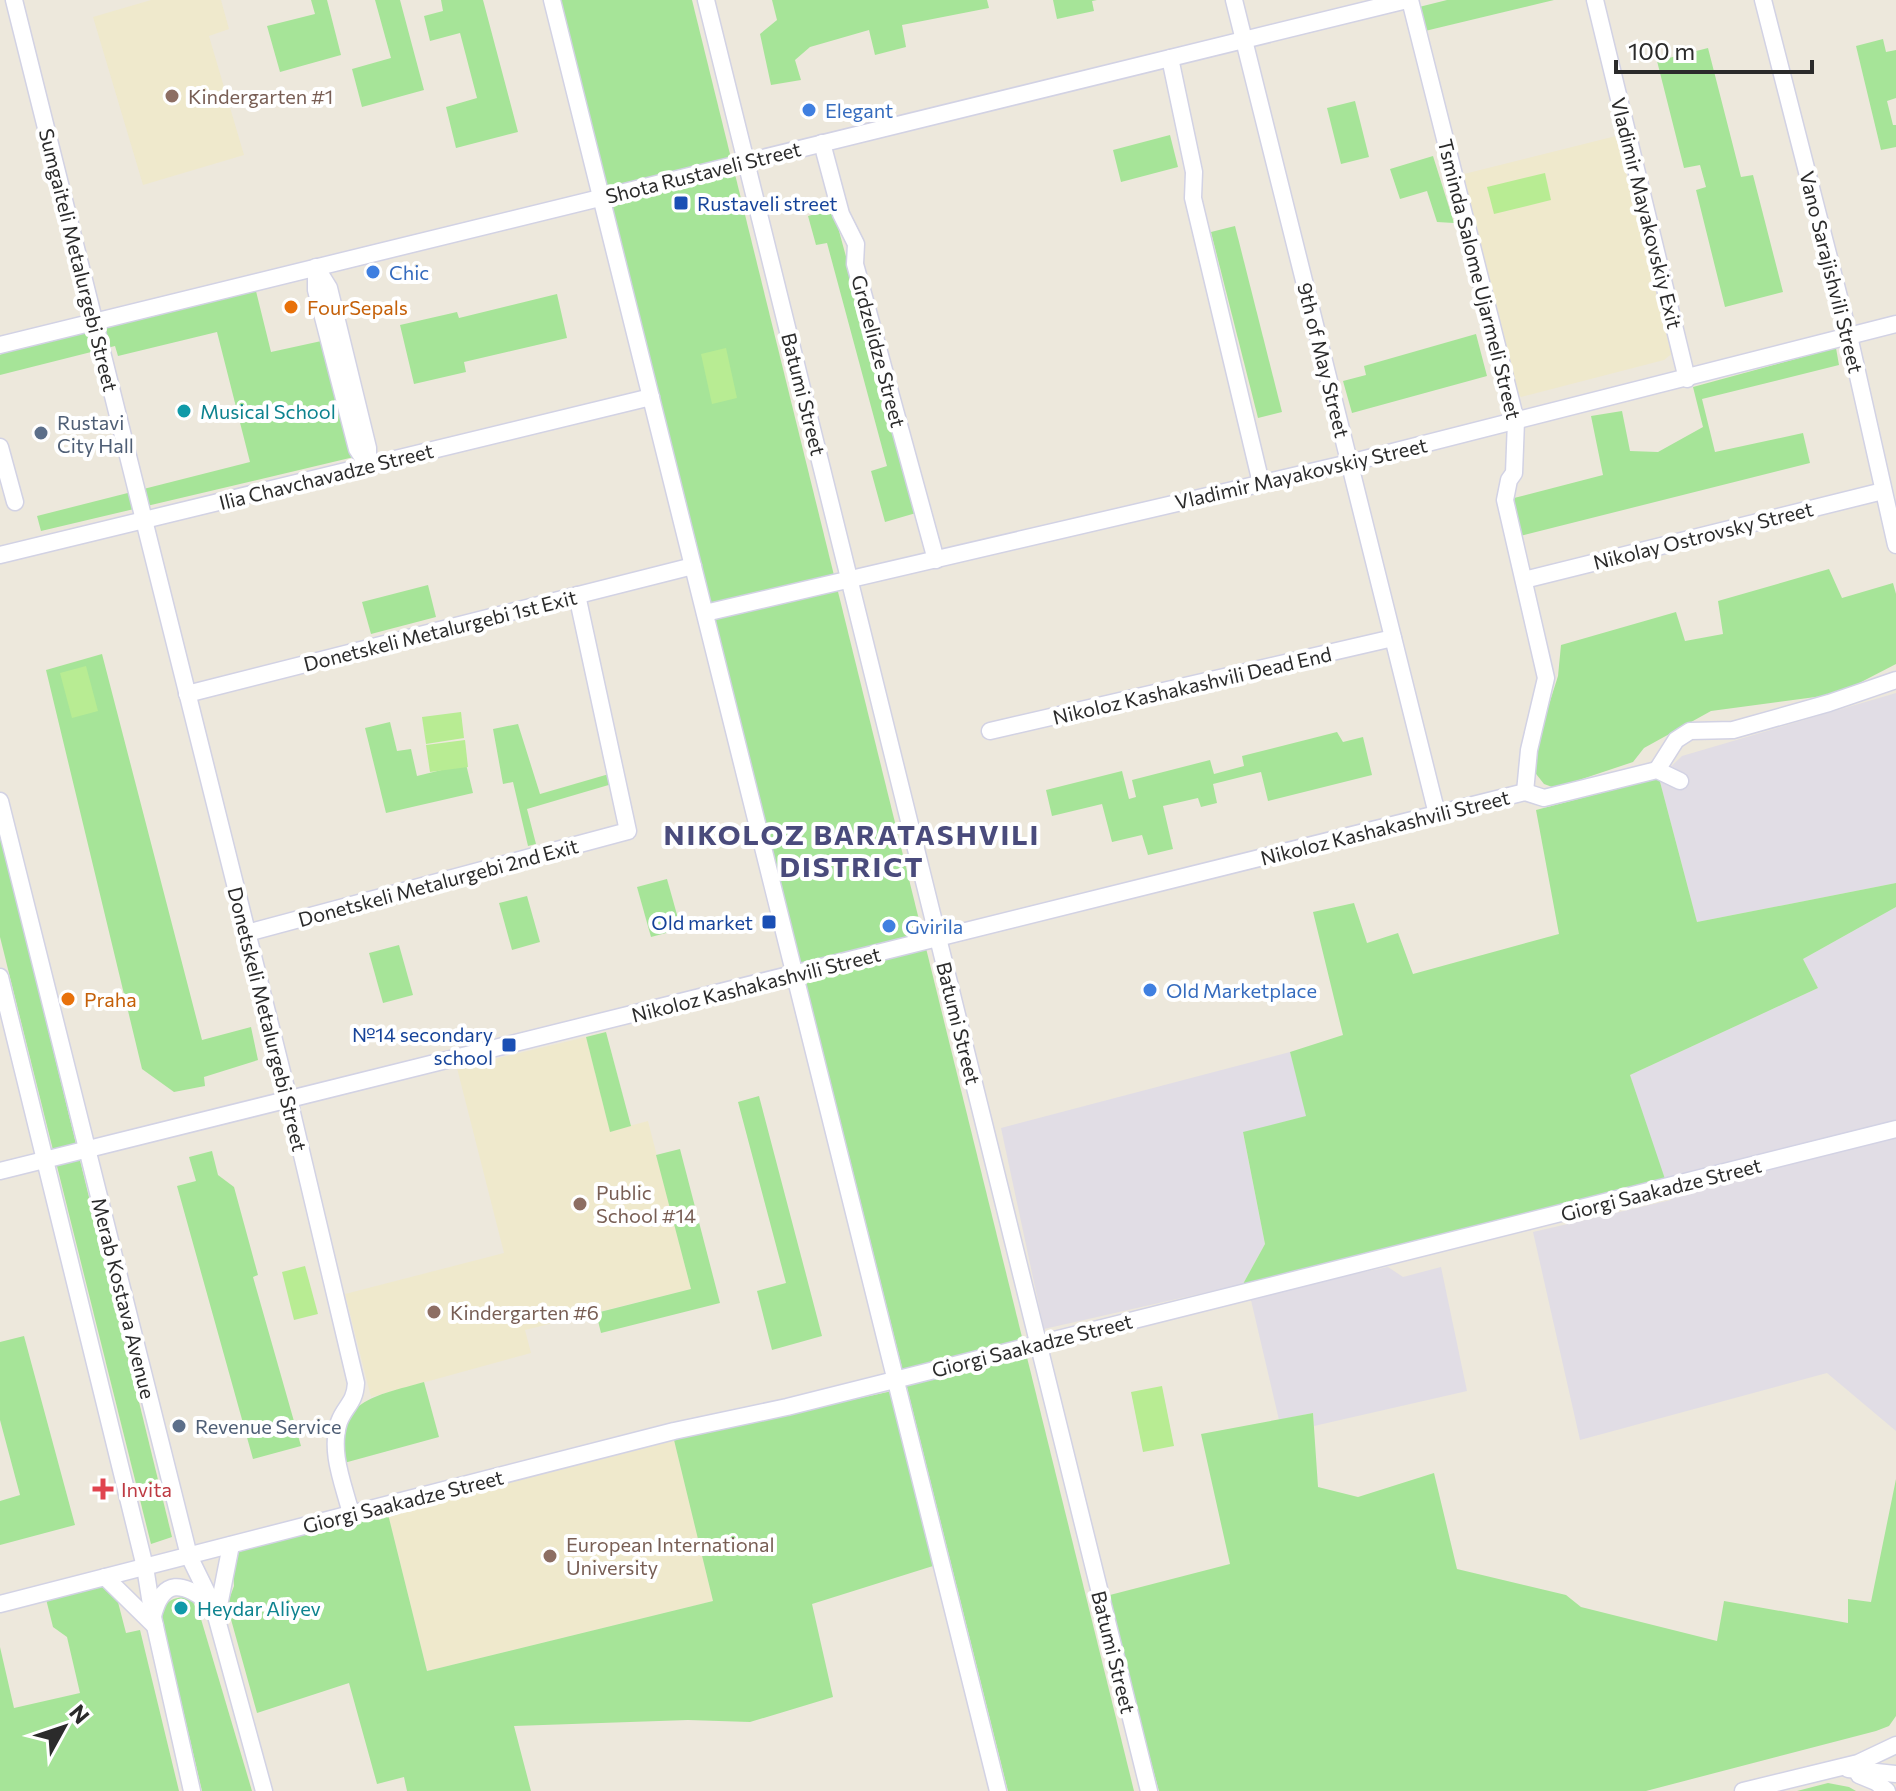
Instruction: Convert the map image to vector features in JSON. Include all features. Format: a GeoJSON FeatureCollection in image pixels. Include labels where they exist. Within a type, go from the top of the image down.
{"type":"FeatureCollection","features":[{"type":"Feature","properties":{"kind":"street","name":"Sumgaiteli Metalurgebi Street"},"geometry":{"type":"LineString","coordinates":[[14,0],[144,520]]}},
{"type":"Feature","properties":{"kind":"street"},"geometry":{"type":"LineString","coordinates":[[552,0],[998,1791]]}},
{"type":"Feature","properties":{"kind":"street","name":"Batumi Street"},"geometry":{"type":"LineString","coordinates":[[706,0],[1149,1791]]}},
{"type":"Feature","properties":{"kind":"street","name":"9th of May Street"},"geometry":{"type":"LineString","coordinates":[[1234,0],[1437,814]]}},
{"type":"Feature","properties":{"kind":"street","name":"Shota Rustaveli Street"},"geometry":{"type":"LineString","coordinates":[[0,345],[1408,0]]}},
{"type":"Feature","properties":{"kind":"street","name":"Tsminda Salome Ujarmeli Street"},"geometry":{"type":"LineString","coordinates":[[1408,0],[1516,421],[1516,462],[1505,500],[1546,678],[1529,750],[1525,792]]}},
{"type":"Feature","properties":{"kind":"street","name":"Vladimir Mayakovskiy Exit"},"geometry":{"type":"LineString","coordinates":[[1595,0],[1687,379]]}},
{"type":"Feature","properties":{"kind":"street","name":"Vano Sarajishvili Street"},"geometry":{"type":"LineString","coordinates":[[1763,0],[1849,336],[1896,545]]}},
{"type":"Feature","properties":{"kind":"street"},"geometry":{"type":"LineString","coordinates":[[1170,58],[1194,172],[1193,198],[1261,483]]}},
{"type":"Feature","properties":{"kind":"street","name":"Grdzelidze Street"},"geometry":{"type":"LineString","coordinates":[[822,143],[841,214],[856,244],[855,264],[936,560]]}},
{"type":"Feature","properties":{"kind":"street"},"geometry":{"type":"LineString","coordinates":[[316,267],[329,288],[342,368],[368,448],[368,466]]}},
{"type":"Feature","properties":{"kind":"street","name":"Vladimir Mayakovskiy Street"},"geometry":{"type":"LineString","coordinates":[[705,613],[1349,463],[1896,324]]}},
{"type":"Feature","properties":{"kind":"street","name":"Ilia Chavchavadze Street"},"geometry":{"type":"LineString","coordinates":[[0,555],[651,397]]}},
{"type":"Feature","properties":{"kind":"street"},"geometry":{"type":"LineString","coordinates":[[0,447],[3,468],[15,502]]}},
{"type":"Feature","properties":{"kind":"street","name":"Nikolay Ostrovsky Street"},"geometry":{"type":"LineString","coordinates":[[1524,580],[1883,491]]}},
{"type":"Feature","properties":{"kind":"street","name":"Donetskeli Metalurgebi Street"},"geometry":{"type":"LineString","coordinates":[[144,520],[289,1100],[356,1383],[355,1396],[340,1419],[335,1441],[351,1514]]}},
{"type":"Feature","properties":{"kind":"street","name":"Donetskeli Metalurgebi 1st Exit"},"geometry":{"type":"LineString","coordinates":[[187,694],[693,566]]}},
{"type":"Feature","properties":{"kind":"street","name":"Donetskeli Metalurgebi 2nd Exit"},"geometry":{"type":"LineString","coordinates":[[247,933],[628,831],[577,595]]}},
{"type":"Feature","properties":{"kind":"street","name":"Nikoloz Kashakashvili Dead End"},"geometry":{"type":"LineString","coordinates":[[990,731],[1393,638]]}},
{"type":"Feature","properties":{"kind":"street"},"geometry":{"type":"LineString","coordinates":[[1680,781],[1657,770],[1676,740],[1690,731],[1733,730],[1896,680]]}},
{"type":"Feature","properties":{"kind":"street","name":"Nikoloz Kashakashvili Street"},"geometry":{"type":"LineString","coordinates":[[0,1171],[1525,792],[1544,798],[1657,770]]}},
{"type":"Feature","properties":{"kind":"street","name":"Merab Kostava Avenue"},"geometry":{"type":"LineString","coordinates":[[0,801],[189,1556],[215,1611],[264,1791]]}},
{"type":"Feature","properties":{"kind":"street"},"geometry":{"type":"LineString","coordinates":[[0,977],[145,1567],[154,1622],[192,1791]]}},
{"type":"Feature","properties":{"kind":"street","name":"Giorgi Saakadze Street"},"geometry":{"type":"LineString","coordinates":[[0,1604],[674,1431],[895,1380],[1896,1129]]}},
{"type":"Feature","properties":{"kind":"street"},"geometry":{"type":"LineString","coordinates":[[154,1622],[158,1601],[165,1593],[182,1586],[191,1589],[215,1611],[231,1545]]}},
{"type":"Feature","properties":{"kind":"street"},"geometry":{"type":"LineString","coordinates":[[105,1577],[154,1622]]}},
{"type":"Feature","properties":{"kind":"street"},"geometry":{"type":"LineString","coordinates":[[1743,1791],[1858,1763],[1896,1745]]}},
{"type":"Feature","properties":{"kind":"street"},"geometry":{"type":"LineString","coordinates":[[1839,1768],[1896,1774]]}},
{"type":"Feature","properties":{"kind":"street"},"geometry":{"type":"LineString","coordinates":[[1839,1768],[1876,1782],[1887,1791]]}},
{"type":"Feature","properties":{"kind":"shaded area","name":"Kindergarten #1"},"geometry":{"type":"Polygon","coordinates":[[[151,0],[221,0],[229,29],[209,36],[244,155],[143,185],[93,17],[151,0]]]}},
{"type":"Feature","properties":{"kind":"shaded area"},"geometry":{"type":"Polygon","coordinates":[[[1616,136],[1674,352],[1664,360],[1521,397],[1513,389],[1460,175],[1616,136]]]}},
{"type":"Feature","properties":{"kind":"shaded area"},"geometry":{"type":"Polygon","coordinates":[[[1896,693],[1896,883],[1697,922],[1659,778],[1682,756],[1896,693]]]}},
{"type":"Feature","properties":{"kind":"shaded area"},"geometry":{"type":"Polygon","coordinates":[[[1896,907],[1896,1431],[1827,1373],[1580,1440],[1533,1232],[1671,1200],[1630,1075],[1818,988],[1803,959],[1896,907]]]}},
{"type":"Feature","properties":{"kind":"shaded area","name":"Public School #14"},"geometry":{"type":"Polygon","coordinates":[[[586,1037],[610,1131],[648,1121],[691,1289],[525,1330],[531,1353],[371,1397],[345,1294],[504,1253],[457,1068],[586,1037]]]}},
{"type":"Feature","properties":{"kind":"shaded area"},"geometry":{"type":"Polygon","coordinates":[[[1290,1052],[1307,1116],[1243,1133],[1265,1244],[1243,1284],[1044,1329],[1001,1128],[1290,1052]]]}},
{"type":"Feature","properties":{"kind":"shaded area"},"geometry":{"type":"Polygon","coordinates":[[[1388,1267],[1403,1277],[1441,1267],[1467,1391],[1314,1426],[1313,1413],[1279,1420],[1250,1296],[1388,1267]]]}},
{"type":"Feature","properties":{"kind":"shaded area","name":"European International University"},"geometry":{"type":"Polygon","coordinates":[[[674,1440],[713,1601],[427,1671],[387,1510],[674,1440]]]}},
{"type":"Feature","properties":{"kind":"green space"},"geometry":{"type":"Polygon","coordinates":[[[311,0],[327,0],[341,55],[280,72],[267,26],[315,14],[311,0]]]}},
{"type":"Feature","properties":{"kind":"green space"},"geometry":{"type":"Polygon","coordinates":[[[375,0],[400,0],[424,90],[362,107],[352,69],[391,58],[375,0]]]}},
{"type":"Feature","properties":{"kind":"green space"},"geometry":{"type":"Polygon","coordinates":[[[441,0],[483,0],[518,132],[456,148],[446,107],[477,98],[460,33],[430,41],[424,16],[443,11],[441,0]]]}},
{"type":"Feature","properties":{"kind":"green space"},"geometry":{"type":"Polygon","coordinates":[[[560,0],[692,0],[1134,1791],[1008,1791],[560,0]]]}},
{"type":"Feature","properties":{"kind":"green space"},"geometry":{"type":"Polygon","coordinates":[[[772,0],[987,0],[989,8],[902,25],[906,47],[875,55],[869,30],[810,47],[795,60],[801,80],[771,85],[760,34],[777,20],[772,0]]]}},
{"type":"Feature","properties":{"kind":"green space"},"geometry":{"type":"Polygon","coordinates":[[[1053,0],[1097,0],[1092,1],[1094,11],[1057,19],[1053,0]]]}},
{"type":"Feature","properties":{"kind":"green space"},"geometry":{"type":"Polygon","coordinates":[[[1447,0],[1554,0],[1425,31],[1419,7],[1447,0]]]}},
{"type":"Feature","properties":{"kind":"green space"},"geometry":{"type":"Polygon","coordinates":[[[1883,39],[1886,52],[1896,50],[1896,98],[1887,101],[1893,125],[1896,125],[1896,147],[1881,150],[1856,46],[1883,39]]]}},
{"type":"Feature","properties":{"kind":"green space"},"geometry":{"type":"Polygon","coordinates":[[[1708,48],[1741,177],[1753,175],[1783,292],[1725,307],[1696,190],[1706,187],[1700,165],[1684,168],[1657,61],[1708,48]]]}},
{"type":"Feature","properties":{"kind":"green space"},"geometry":{"type":"Polygon","coordinates":[[[1355,101],[1369,157],[1341,164],[1327,108],[1355,101]]]}},
{"type":"Feature","properties":{"kind":"green space"},"geometry":{"type":"Polygon","coordinates":[[[1170,135],[1178,167],[1121,182],[1113,150],[1170,135]]]}},
{"type":"Feature","properties":{"kind":"green space"},"geometry":{"type":"Polygon","coordinates":[[[1433,156],[1454,223],[1437,222],[1427,191],[1400,199],[1390,169],[1433,156]]]}},
{"type":"Feature","properties":{"kind":"green space"},"geometry":{"type":"Polygon","coordinates":[[[1545,173],[1551,200],[1494,214],[1487,187],[1545,173]]]}},
{"type":"Feature","properties":{"kind":"green space"},"geometry":{"type":"Polygon","coordinates":[[[833,209],[916,513],[885,522],[871,471],[887,466],[827,243],[816,245],[808,216],[833,209]]]}},
{"type":"Feature","properties":{"kind":"green space"},"geometry":{"type":"Polygon","coordinates":[[[1235,226],[1282,412],[1258,418],[1211,232],[1235,226]]]}},
{"type":"Feature","properties":{"kind":"green space"},"geometry":{"type":"Polygon","coordinates":[[[255,287],[271,352],[326,340],[354,457],[41,531],[37,516],[250,462],[217,332],[118,356],[115,346],[0,375],[0,355],[11,347],[255,287]]]}},
{"type":"Feature","properties":{"kind":"green space"},"geometry":{"type":"Polygon","coordinates":[[[557,294],[567,338],[464,362],[466,372],[414,384],[400,325],[457,312],[459,318],[557,294]]]}},
{"type":"Feature","properties":{"kind":"green space"},"geometry":{"type":"Polygon","coordinates":[[[1476,334],[1487,376],[1352,413],[1343,381],[1366,375],[1364,366],[1476,334]]]}},
{"type":"Feature","properties":{"kind":"green space"},"geometry":{"type":"Polygon","coordinates":[[[726,348],[737,398],[712,404],[701,354],[726,348]]]}},
{"type":"Feature","properties":{"kind":"green space"},"geometry":{"type":"Polygon","coordinates":[[[1836,348],[1839,365],[1702,399],[1715,452],[1803,433],[1810,463],[1520,536],[1514,498],[1603,475],[1591,416],[1622,411],[1630,451],[1658,452],[1703,427],[1693,387],[1836,348]]]}},
{"type":"Feature","properties":{"kind":"green space"},"geometry":{"type":"Polygon","coordinates":[[[1829,569],[1842,598],[1893,583],[1896,594],[1896,664],[1838,694],[1711,711],[1644,748],[1633,762],[1555,788],[1544,784],[1533,770],[1534,752],[1558,676],[1561,645],[1676,612],[1685,641],[1723,634],[1718,601],[1829,569]]]}},
{"type":"Feature","properties":{"kind":"green space"},"geometry":{"type":"Polygon","coordinates":[[[428,585],[436,617],[371,634],[362,602],[428,585]]]}},
{"type":"Feature","properties":{"kind":"green space"},"geometry":{"type":"Polygon","coordinates":[[[102,654],[202,1040],[251,1027],[258,1060],[204,1077],[205,1086],[174,1092],[142,1069],[46,670],[102,654]]]}},
{"type":"Feature","properties":{"kind":"green space"},"geometry":{"type":"Polygon","coordinates":[[[86,666],[98,711],[72,718],[60,673],[86,666]]]}},
{"type":"Feature","properties":{"kind":"green space"},"geometry":{"type":"Polygon","coordinates":[[[461,712],[464,738],[426,744],[422,717],[461,712]]]}},
{"type":"Feature","properties":{"kind":"green space"},"geometry":{"type":"Polygon","coordinates":[[[390,722],[397,751],[411,749],[417,776],[466,764],[473,793],[386,813],[365,728],[390,722]]]}},
{"type":"Feature","properties":{"kind":"green space"},"geometry":{"type":"Polygon","coordinates":[[[518,724],[540,794],[609,774],[612,784],[527,809],[536,844],[528,846],[513,782],[503,784],[493,729],[518,724]]]}},
{"type":"Feature","properties":{"kind":"green space"},"geometry":{"type":"Polygon","coordinates":[[[1337,732],[1343,742],[1363,737],[1372,775],[1268,801],[1261,772],[1213,784],[1217,803],[1201,807],[1198,798],[1163,806],[1173,849],[1148,855],[1142,835],[1112,842],[1102,804],[1052,816],[1046,790],[1122,771],[1129,799],[1136,797],[1132,780],[1210,760],[1214,774],[1244,766],[1242,756],[1337,732]]]}},
{"type":"Feature","properties":{"kind":"green space"},"geometry":{"type":"Polygon","coordinates":[[[465,740],[468,767],[430,772],[426,745],[465,740]]]}},
{"type":"Feature","properties":{"kind":"green space"},"geometry":{"type":"Polygon","coordinates":[[[1659,778],[1697,922],[1896,883],[1896,907],[1803,959],[1818,988],[1630,1075],[1665,1179],[1243,1284],[1265,1244],[1243,1132],[1306,1116],[1290,1052],[1343,1035],[1313,912],[1354,903],[1367,943],[1398,933],[1413,974],[1559,934],[1536,810],[1659,778]]]}},
{"type":"Feature","properties":{"kind":"green space"},"geometry":{"type":"Polygon","coordinates":[[[0,833],[172,1537],[151,1544],[0,937],[0,833]]]}},
{"type":"Feature","properties":{"kind":"green space"},"geometry":{"type":"Polygon","coordinates":[[[667,879],[681,929],[651,937],[637,887],[667,879]]]}},
{"type":"Feature","properties":{"kind":"green space"},"geometry":{"type":"Polygon","coordinates":[[[527,896],[540,942],[512,950],[499,903],[527,896]]]}},
{"type":"Feature","properties":{"kind":"green space"},"geometry":{"type":"Polygon","coordinates":[[[399,945],[413,995],[383,1003],[369,953],[399,945]]]}},
{"type":"Feature","properties":{"kind":"green space"},"geometry":{"type":"Polygon","coordinates":[[[606,1032],[631,1126],[610,1132],[586,1037],[606,1032]]]}},
{"type":"Feature","properties":{"kind":"green space"},"geometry":{"type":"Polygon","coordinates":[[[759,1096],[822,1336],[772,1350],[757,1291],[786,1283],[738,1102],[759,1096]]]}},
{"type":"Feature","properties":{"kind":"green space"},"geometry":{"type":"Polygon","coordinates":[[[680,1149],[720,1303],[601,1333],[596,1313],[691,1289],[656,1155],[680,1149]]]}},
{"type":"Feature","properties":{"kind":"green space"},"geometry":{"type":"Polygon","coordinates":[[[212,1151],[218,1175],[234,1187],[258,1275],[253,1277],[301,1446],[253,1459],[177,1186],[196,1181],[189,1157],[212,1151]]]}},
{"type":"Feature","properties":{"kind":"green space"},"geometry":{"type":"Polygon","coordinates":[[[305,1266],[318,1314],[294,1320],[282,1272],[305,1266]]]}},
{"type":"Feature","properties":{"kind":"green space"},"geometry":{"type":"Polygon","coordinates":[[[24,1336],[75,1525],[0,1545],[0,1501],[20,1495],[0,1420],[0,1342],[24,1336]]]}},
{"type":"Feature","properties":{"kind":"green space"},"geometry":{"type":"Polygon","coordinates":[[[424,1382],[439,1437],[344,1463],[342,1442],[351,1413],[374,1397],[424,1382]]]}},
{"type":"Feature","properties":{"kind":"green space"},"geometry":{"type":"Polygon","coordinates":[[[1162,1386],[1174,1446],[1143,1452],[1131,1392],[1162,1386]]]}},
{"type":"Feature","properties":{"kind":"green space"},"geometry":{"type":"Polygon","coordinates":[[[892,1391],[933,1566],[812,1604],[833,1697],[750,1722],[688,1720],[514,1726],[531,1791],[407,1791],[404,1777],[377,1784],[349,1683],[257,1713],[227,1605],[234,1586],[228,1555],[387,1510],[427,1671],[713,1601],[674,1440],[892,1391]]]}},
{"type":"Feature","properties":{"kind":"green space"},"geometry":{"type":"Polygon","coordinates":[[[1313,1413],[1318,1487],[1358,1497],[1434,1473],[1457,1569],[1566,1595],[1581,1607],[1717,1641],[1724,1601],[1848,1623],[1848,1599],[1871,1602],[1896,1479],[1896,1716],[1889,1726],[1876,1731],[1646,1791],[1159,1791],[1106,1596],[1230,1564],[1201,1434],[1313,1413]]]}},
{"type":"Feature","properties":{"kind":"green space"},"geometry":{"type":"Polygon","coordinates":[[[112,1579],[126,1633],[140,1630],[179,1791],[0,1791],[0,1647],[14,1708],[80,1693],[67,1637],[53,1627],[46,1599],[112,1579]]]}},
{"type":"Feature","properties":{"kind":"green space"},"geometry":{"type":"Polygon","coordinates":[[[185,1597],[193,1602],[201,1619],[252,1791],[202,1791],[161,1615],[169,1602],[185,1597]]]}},
{"type":"Feature","properties":{"kind":"green space"},"geometry":{"type":"Polygon","coordinates":[[[1828,1783],[1856,1791],[1797,1791],[1828,1783]]]}},
{"type":"Feature","properties":{"kind":"place","name":"Kindergarten #1"},"geometry":{"type":"Point","coordinates":[172,96]}},
{"type":"Feature","properties":{"kind":"place","name":"Elegant"},"geometry":{"type":"Point","coordinates":[809,110]}},
{"type":"Feature","properties":{"kind":"place","name":"Rustaveli street"},"geometry":{"type":"Point","coordinates":[681,203]}},
{"type":"Feature","properties":{"kind":"place","name":"Chic"},"geometry":{"type":"Point","coordinates":[373,272]}},
{"type":"Feature","properties":{"kind":"place","name":"FourSepals"},"geometry":{"type":"Point","coordinates":[291,307]}},
{"type":"Feature","properties":{"kind":"place","name":"Musical School"},"geometry":{"type":"Point","coordinates":[184,411]}},
{"type":"Feature","properties":{"kind":"place","name":"Rustavi City Hall"},"geometry":{"type":"Point","coordinates":[41,433]}},
{"type":"Feature","properties":{"kind":"place","name":"Old market"},"geometry":{"type":"Point","coordinates":[769,922]}},
{"type":"Feature","properties":{"kind":"place","name":"Gvirila"},"geometry":{"type":"Point","coordinates":[889,926]}},
{"type":"Feature","properties":{"kind":"place","name":"Old Marketplace"},"geometry":{"type":"Point","coordinates":[1150,990]}},
{"type":"Feature","properties":{"kind":"place","name":"Praha"},"geometry":{"type":"Point","coordinates":[68,999]}},
{"type":"Feature","properties":{"kind":"place","name":"№14 secondary school"},"geometry":{"type":"Point","coordinates":[509,1045]}},
{"type":"Feature","properties":{"kind":"place","name":"Public School #14"},"geometry":{"type":"Point","coordinates":[580,1204]}},
{"type":"Feature","properties":{"kind":"place","name":"Kindergarten #6"},"geometry":{"type":"Point","coordinates":[434,1312]}},
{"type":"Feature","properties":{"kind":"place","name":"Revenue Service"},"geometry":{"type":"Point","coordinates":[179,1426]}},
{"type":"Feature","properties":{"kind":"place","name":"Invita"},"geometry":{"type":"Point","coordinates":[103,1489]}},
{"type":"Feature","properties":{"kind":"place","name":"European International University"},"geometry":{"type":"Point","coordinates":[550,1556]}},
{"type":"Feature","properties":{"kind":"place","name":"Heydar Aliyev"},"geometry":{"type":"Point","coordinates":[181,1608]}},
{"type":"Feature","properties":{"kind":"district","name":"NIKOLOZ BARATASHVILI DISTRICT"},"geometry":{"type":"Point","coordinates":[852,850]}}]}
